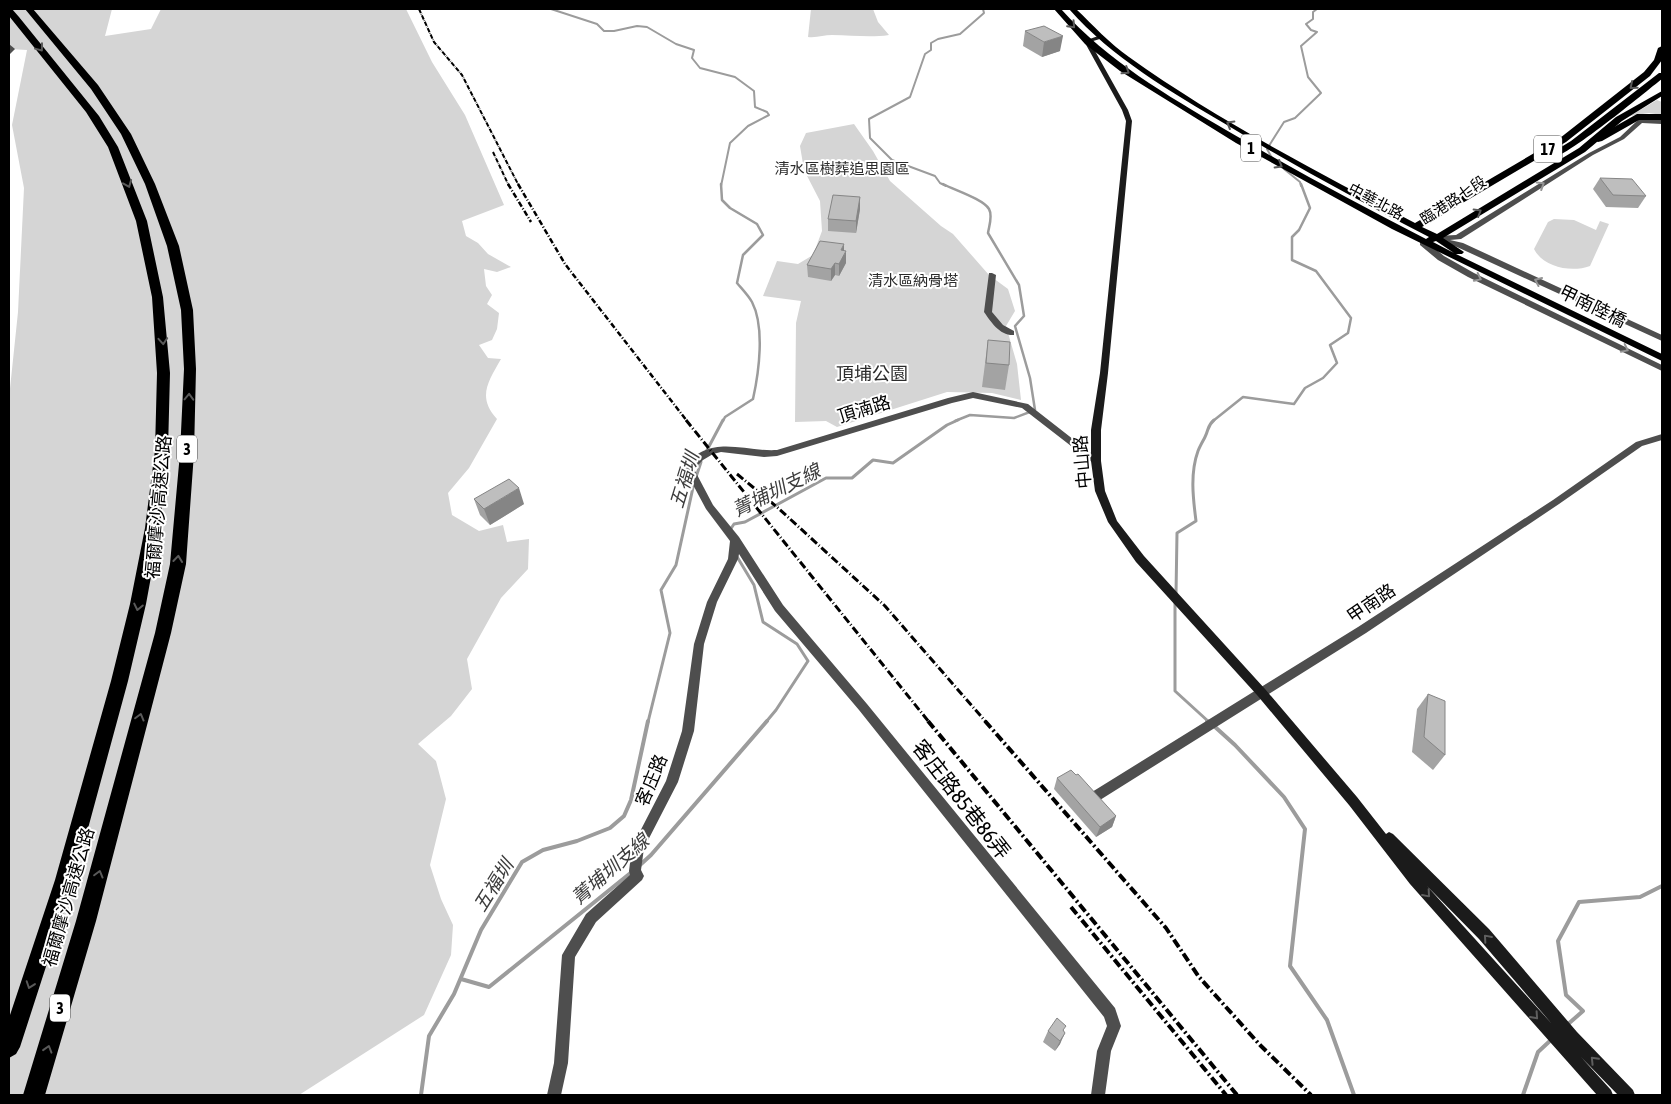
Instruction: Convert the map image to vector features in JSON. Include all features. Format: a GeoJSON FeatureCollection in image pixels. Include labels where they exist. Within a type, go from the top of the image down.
{"type":"FeatureCollection","features":[{"type":"Feature","properties":{"kind":"highway","name":"福爾摩沙高速公路"},"geometry":{"type":"LineString","coordinates":[[28,9],[95,87],[126,134],[150,184],[173,246],[187,310],[190,369],[187,454],[178,564],[163,633],[86,921],[34,1095]]}},
{"type":"Feature","properties":{"kind":"highway","name":"福爾摩沙高速公路"},"geometry":{"type":"LineString","coordinates":[[9,11],[32,36],[87,106],[112,144],[141,216],[160,306],[165,373],[162,453],[148,557],[126,657],[52,922],[9,1047]]}},
{"type":"Feature","properties":{"kind":"highway"},"geometry":{"type":"LineString","coordinates":[[1598,139],[1618,129],[1636,116],[1662,117]]}},
{"type":"Feature","properties":{"kind":"main road","name":"中山路"},"geometry":{"type":"LineString","coordinates":[[1057,9],[1087,41]]}},
{"type":"Feature","properties":{"kind":"main road","name":"1"},"geometry":{"type":"LineString","coordinates":[[1072,9],[1102,38]]}},
{"type":"Feature","properties":{"kind":"main road","name":"中華北路"},"geometry":{"type":"LineString","coordinates":[[1102,38],[1125,58],[1255,140],[1318,176],[1437,238]]}},
{"type":"Feature","properties":{"kind":"main road","name":"中華北路"},"geometry":{"type":"LineString","coordinates":[[1087,41],[1115,63],[1186,110],[1303,179],[1423,243]]}},
{"type":"Feature","properties":{"kind":"main road","name":"臨港路七段"},"geometry":{"type":"LineString","coordinates":[[1415,227],[1564,140],[1647,74],[1658,60],[1662,48]]}},
{"type":"Feature","properties":{"kind":"main road","name":"臨港路七段"},"geometry":{"type":"LineString","coordinates":[[1423,243],[1426,232],[1574,143],[1662,75]]}},
{"type":"Feature","properties":{"kind":"main road"},"geometry":{"type":"LineString","coordinates":[[1646,89],[1662,95]]}},
{"type":"Feature","properties":{"kind":"main road","name":"臨港路七段"},"geometry":{"type":"LineString","coordinates":[[1423,243],[1437,238],[1582,150],[1598,139],[1619,119],[1662,95]]}},
{"type":"Feature","properties":{"kind":"main road"},"geometry":{"type":"LineString","coordinates":[[1564,140],[1574,143]]}},
{"type":"Feature","properties":{"kind":"main road","name":"1"},"geometry":{"type":"LineString","coordinates":[[1437,238],[1461,254],[1513,282]]}},
{"type":"Feature","properties":{"kind":"main road","name":"1"},"geometry":{"type":"LineString","coordinates":[[1423,243],[1513,282]]}},
{"type":"Feature","properties":{"kind":"main road","name":"甲南陸橋"},"geometry":{"type":"LineString","coordinates":[[1513,282],[1662,349]]}},
{"type":"Feature","properties":{"kind":"main road","name":"甲南陸橋"},"geometry":{"type":"LineString","coordinates":[[1513,282],[1662,358]]}},
{"type":"Feature","properties":{"kind":"street"},"geometry":{"type":"LineString","coordinates":[[1087,41],[1102,38]]}},
{"type":"Feature","properties":{"kind":"street","name":"中山路"},"geometry":{"type":"LineString","coordinates":[[1087,41],[1125,110],[1129,121],[1104,373],[1096,430],[1096,460],[1100,491],[1113,522],[1140,559],[1261,692],[1353,801]]}},
{"type":"Feature","properties":{"kind":"street"},"geometry":{"type":"LineString","coordinates":[[9,46],[12,49],[9,53]]}},
{"type":"Feature","properties":{"kind":"street"},"geometry":{"type":"LineString","coordinates":[[1437,238],[1458,237],[1591,154],[1622,138],[1640,121],[1662,122]]}},
{"type":"Feature","properties":{"kind":"street","name":"中華北路"},"geometry":{"type":"LineString","coordinates":[[1437,238],[1460,245],[1662,338]]}},
{"type":"Feature","properties":{"kind":"street","name":"中華北路"},"geometry":{"type":"LineString","coordinates":[[1423,243],[1441,258],[1471,275],[1662,368]]}},
{"type":"Feature","properties":{"kind":"street"},"geometry":{"type":"LineString","coordinates":[[992,275],[988,312],[1000,327],[1011,333]]}},
{"type":"Feature","properties":{"kind":"street","name":"頂湳路"},"geometry":{"type":"LineString","coordinates":[[735,540],[709,507],[689,468],[699,457],[714,449],[768,454],[950,400],[973,395],[1025,406],[1096,460]]}},
{"type":"Feature","properties":{"kind":"street","name":"甲南路"},"geometry":{"type":"LineString","coordinates":[[1096,796],[1261,692],[1307,666],[1556,502],[1639,444],[1662,437]]}},
{"type":"Feature","properties":{"kind":"street","name":"客庄路"},"geometry":{"type":"LineString","coordinates":[[554,1095],[561,1062],[569,955],[591,918],[638,876],[635,871],[638,847],[672,782],[688,731],[696,681],[699,644],[712,602],[733,559],[735,540]]}},
{"type":"Feature","properties":{"kind":"street","name":"客庄路85巷86弄"},"geometry":{"type":"LineString","coordinates":[[735,540],[779,608],[798,632],[864,707],[1110,1013],[1114,1026],[1104,1051],[1098,1095]]}},
{"type":"Feature","properties":{"kind":"street"},"geometry":{"type":"LineString","coordinates":[[1353,801],[1421,887],[1606,1095]]}},
{"type":"Feature","properties":{"kind":"street"},"geometry":{"type":"LineString","coordinates":[[1353,801],[1484,934],[1572,1036],[1628,1095]]}},
{"type":"Feature","properties":{"kind":"green space"},"geometry":{"type":"Polygon","coordinates":[[[9,9],[112,9],[105,36],[151,29],[161,9],[406,9],[432,62],[465,115],[504,205],[462,221],[466,236],[478,243],[488,254],[511,267],[497,272],[484,269],[486,286],[492,295],[487,304],[499,313],[497,329],[492,340],[479,345],[488,358],[501,359],[489,382],[486,396],[487,404],[497,419],[469,468],[448,493],[452,515],[479,531],[503,525],[507,542],[529,539],[528,569],[501,598],[467,659],[472,689],[451,716],[418,744],[436,761],[446,799],[430,865],[441,899],[453,925],[451,955],[424,1015],[299,1095],[9,1095],[9,398],[18,312],[24,188],[12,125],[27,50],[9,49],[9,9]]]}},
{"type":"Feature","properties":{"kind":"green space"},"geometry":{"type":"Polygon","coordinates":[[[811,9],[873,9],[878,22],[889,35],[808,37],[811,9]]]}},
{"type":"Feature","properties":{"kind":"green space"},"geometry":{"type":"Polygon","coordinates":[[[1657,100],[1662,102],[1662,115],[1649,113],[1630,116],[1657,100]]]}},
{"type":"Feature","properties":{"kind":"green space","name":"清水區納骨塔"},"geometry":{"type":"Polygon","coordinates":[[[854,124],[873,151],[890,181],[941,226],[953,234],[989,275],[1008,289],[1015,311],[1006,326],[1017,364],[1021,400],[992,393],[947,392],[837,427],[826,421],[795,422],[796,323],[801,301],[763,296],[777,261],[798,264],[813,255],[822,231],[820,201],[804,170],[800,146],[806,133],[854,124]]]}},
{"type":"Feature","properties":{"kind":"green space"},"geometry":{"type":"Polygon","coordinates":[[[1554,219],[1574,220],[1596,230],[1600,221],[1609,224],[1590,266],[1575,269],[1558,267],[1538,255],[1534,249],[1548,222],[1554,219]]]}},
{"type":"Feature","properties":{"kind":"building"},"geometry":{"type":"Polygon","coordinates":[[[1044,26],[1063,36],[1044,42],[1025,31],[1044,26]]]}},
{"type":"Feature","properties":{"kind":"building"},"geometry":{"type":"Polygon","coordinates":[[[1600,178],[1632,179],[1646,196],[1613,195],[1600,178]]]}},
{"type":"Feature","properties":{"kind":"building"},"geometry":{"type":"Polygon","coordinates":[[[833,195],[860,197],[856,221],[828,219],[833,195]]]}},
{"type":"Feature","properties":{"kind":"building"},"geometry":{"type":"Polygon","coordinates":[[[820,241],[844,244],[841,250],[846,251],[839,264],[835,263],[831,269],[807,265],[820,241]]]}},
{"type":"Feature","properties":{"kind":"building"},"geometry":{"type":"Polygon","coordinates":[[[988,340],[1010,342],[1009,365],[986,363],[988,340]]]}},
{"type":"Feature","properties":{"kind":"building"},"geometry":{"type":"Polygon","coordinates":[[[509,479],[519,488],[484,509],[474,499],[509,479]]]}},
{"type":"Feature","properties":{"kind":"building"},"geometry":{"type":"Polygon","coordinates":[[[1428,694],[1445,701],[1445,755],[1424,737],[1428,694]]]}},
{"type":"Feature","properties":{"kind":"building"},"geometry":{"type":"Polygon","coordinates":[[[1071,770],[1076,775],[1078,774],[1116,816],[1100,827],[1057,778],[1071,770]]]}},
{"type":"Feature","properties":{"kind":"building"},"geometry":{"type":"Polygon","coordinates":[[[1057,1018],[1066,1026],[1063,1030],[1065,1033],[1060,1041],[1048,1031],[1057,1018]]]}},
{"type":"Feature","properties":{"kind":"waterway","name":"五福圳"},"geometry":{"type":"LineString","coordinates":[[551,9],[597,24],[604,31],[637,26],[647,27],[676,44],[694,50],[692,58],[700,68],[735,77],[754,91],[755,107],[767,112],[769,115],[748,126],[730,143],[721,186]]}},
{"type":"Feature","properties":{"kind":"waterway","name":"菁埔圳支線"},"geometry":{"type":"LineString","coordinates":[[946,186],[940,183],[935,176],[892,160],[870,138],[869,119],[910,97],[925,54],[931,50],[931,43],[938,39],[960,34],[984,13],[983,9]]}},
{"type":"Feature","properties":{"kind":"waterway"},"geometry":{"type":"LineString","coordinates":[[1272,158],[1267,149],[1284,122],[1295,118],[1321,93],[1308,77],[1301,46],[1317,32],[1311,30],[1306,24],[1313,19],[1313,12],[1317,9]]}},
{"type":"Feature","properties":{"kind":"waterway"},"geometry":{"type":"LineString","coordinates":[[1284,169],[1300,182],[1301,186]]}},
{"type":"Feature","properties":{"kind":"waterway","name":"菁埔圳支線"},"geometry":{"type":"LineString","coordinates":[[943,184],[981,202],[989,209],[991,218],[988,233],[1019,285],[1024,316],[1015,326],[1030,378],[1035,410],[1014,418],[970,415],[955,421]]}},
{"type":"Feature","properties":{"kind":"waterway"},"geometry":{"type":"LineString","coordinates":[[1214,421],[1243,397],[1294,404],[1305,388],[1323,378],[1337,363],[1330,345],[1348,333],[1351,318],[1316,271],[1292,260],[1292,237],[1299,230],[1310,208],[1301,184]]}},
{"type":"Feature","properties":{"kind":"waterway","name":"五福圳"},"geometry":{"type":"LineString","coordinates":[[721,186],[722,200],[730,208],[757,224],[763,235],[743,255],[737,283],[752,302],[756,312],[760,337],[759,363],[753,399],[725,417],[723,421]]}},
{"type":"Feature","properties":{"kind":"waterway","name":"五福圳"},"geometry":{"type":"LineString","coordinates":[[706,452],[723,420]]}},
{"type":"Feature","properties":{"kind":"waterway","name":"菁埔圳支線"},"geometry":{"type":"LineString","coordinates":[[730,530],[734,524],[745,522],[826,478],[852,478],[873,460],[893,463],[947,425],[958,420]]}},
{"type":"Feature","properties":{"kind":"waterway"},"geometry":{"type":"LineString","coordinates":[[1176,594],[1177,533],[1196,521],[1193,495],[1195,459],[1209,426],[1214,421]]}},
{"type":"Feature","properties":{"kind":"waterway","name":"五福圳"},"geometry":{"type":"LineString","coordinates":[[696,477],[701,462]]}},
{"type":"Feature","properties":{"kind":"waterway","name":"五福圳"},"geometry":{"type":"LineString","coordinates":[[648,722],[670,633],[661,590],[676,565],[694,483]]}},
{"type":"Feature","properties":{"kind":"waterway","name":"菁埔圳支線"},"geometry":{"type":"LineString","coordinates":[[736,555],[754,585],[763,622],[797,644],[808,661],[766,722]]}},
{"type":"Feature","properties":{"kind":"waterway"},"geometry":{"type":"LineString","coordinates":[[1175,603],[1175,691],[1209,722],[1207,721]]}},
{"type":"Feature","properties":{"kind":"waterway","name":"五福圳"},"geometry":{"type":"LineString","coordinates":[[421,1095],[429,1036],[454,994],[481,930],[522,862],[543,850],[577,841],[610,828],[624,816],[631,800],[648,721]]}},
{"type":"Feature","properties":{"kind":"waterway","name":"菁埔圳支線"},"geometry":{"type":"LineString","coordinates":[[640,865],[651,855],[767,721]]}},
{"type":"Feature","properties":{"kind":"waterway"},"geometry":{"type":"LineString","coordinates":[[1214,726],[1235,745],[1284,797],[1305,829],[1290,966],[1327,1020],[1354,1095]]}},
{"type":"Feature","properties":{"kind":"waterway","name":"菁埔圳支線"},"geometry":{"type":"LineString","coordinates":[[461,979],[489,987],[633,871]]}},
{"type":"Feature","properties":{"kind":"waterway"},"geometry":{"type":"LineString","coordinates":[[1567,1025],[1583,1011],[1566,995],[1558,941],[1579,902],[1640,897],[1662,886]]}},
{"type":"Feature","properties":{"kind":"waterway"},"geometry":{"type":"LineString","coordinates":[[1523,1095],[1538,1052],[1552,1039]]}},
{"type":"Feature","properties":{"kind":"railway"},"geometry":{"type":"LineString","coordinates":[[419,9],[434,42],[462,75],[519,186]]}},
{"type":"Feature","properties":{"kind":"railway"},"geometry":{"type":"LineString","coordinates":[[493,152],[508,184]]}},
{"type":"Feature","properties":{"kind":"railway"},"geometry":{"type":"LineString","coordinates":[[508,184],[531,222]]}},
{"type":"Feature","properties":{"kind":"railway"},"geometry":{"type":"LineString","coordinates":[[518,184],[565,264],[687,421]]}},
{"type":"Feature","properties":{"kind":"railway"},"geometry":{"type":"LineString","coordinates":[[686,420],[929,722]]}},
{"type":"Feature","properties":{"kind":"railway"},"geometry":{"type":"LineString","coordinates":[[737,474],[777,507],[885,606],[986,722]]}},
{"type":"Feature","properties":{"kind":"railway"},"geometry":{"type":"LineString","coordinates":[[928,721],[1237,1095]]}},
{"type":"Feature","properties":{"kind":"railway"},"geometry":{"type":"LineString","coordinates":[[985,721],[1166,928],[1199,977],[1260,1045],[1311,1095]]}},
{"type":"Feature","properties":{"kind":"railway"},"geometry":{"type":"LineString","coordinates":[[1071,907],[1226,1095]]}},
{"type":"Feature","properties":{"kind":"park label","name":"清水區樹葬追思園區"},"geometry":{"type":"Point","coordinates":[842,168]}},
{"type":"Feature","properties":{"kind":"park label","name":"頂埔公園"},"geometry":{"type":"Point","coordinates":[872,373]}}]}
